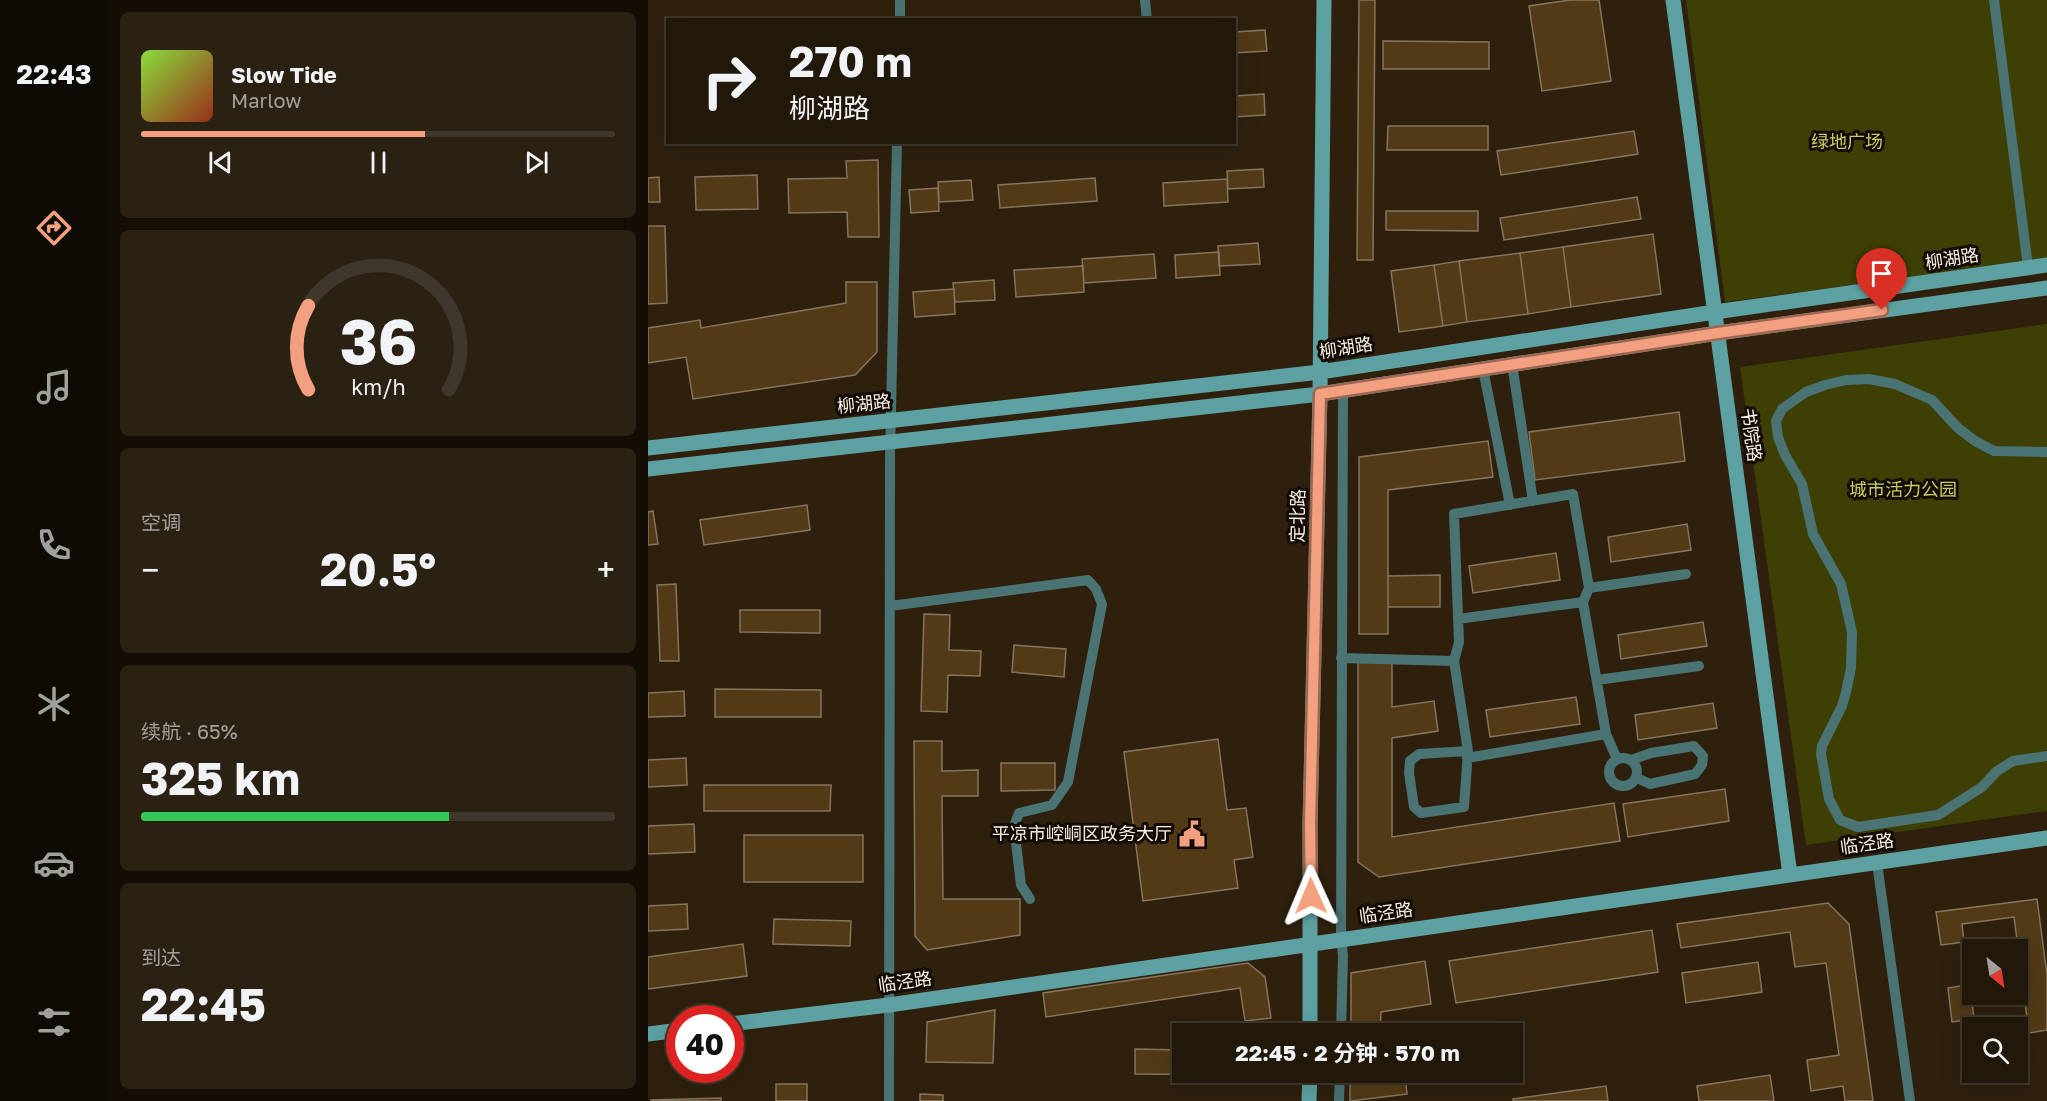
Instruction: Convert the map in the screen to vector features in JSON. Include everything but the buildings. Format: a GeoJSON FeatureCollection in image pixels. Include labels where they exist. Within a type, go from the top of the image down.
{"type":"FeatureCollection","features":[{"type":"Feature","properties":{"kind":"street"},"geometry":{"type":"LineString","coordinates":[[900,0],[900,18]]}},
{"type":"Feature","properties":{"kind":"street"},"geometry":{"type":"LineString","coordinates":[[1145,0],[1147,18]]}},
{"type":"Feature","properties":{"kind":"street","name":"定北路"},"geometry":{"type":"LineString","coordinates":[[1310,1023],[1311,812],[1320,394],[1324,0]]}},
{"type":"Feature","properties":{"kind":"street","name":"书院路"},"geometry":{"type":"LineString","coordinates":[[1673,0],[1790,875]]}},
{"type":"Feature","properties":{"kind":"street"},"geometry":{"type":"LineString","coordinates":[[1994,0],[2028,267]]}},
{"type":"Feature","properties":{"kind":"street"},"geometry":{"type":"LineString","coordinates":[[890,1101],[890,442],[897,144]]}},
{"type":"Feature","properties":{"kind":"street","name":"柳湖路"},"geometry":{"type":"LineString","coordinates":[[648,448],[1320,372],[1714,312],[2047,265]]}},
{"type":"Feature","properties":{"kind":"street"},"geometry":{"type":"LineString","coordinates":[[648,469],[1320,394],[1718,333],[2047,288]]}},
{"type":"Feature","properties":{"kind":"street"},"geometry":{"type":"LineString","coordinates":[[1512,364],[1533,501]]}},
{"type":"Feature","properties":{"kind":"street"},"geometry":{"type":"LineString","coordinates":[[1483,369],[1510,505]]}},
{"type":"Feature","properties":{"kind":"street"},"geometry":{"type":"LineString","coordinates":[[2047,452],[1994,451],[1975,441],[1958,428],[1932,400],[1895,384],[1869,379],[1835,382],[1806,392],[1782,409],[1776,421],[1778,437],[1785,455],[1802,484],[1813,534],[1841,585],[1852,632],[1851,668],[1846,692],[1842,706],[1822,746],[1821,754],[1829,799],[1840,820],[1858,826],[1938,816],[1982,787],[1997,771],[2013,761],[2047,756]]}},
{"type":"Feature","properties":{"kind":"street"},"geometry":{"type":"LineString","coordinates":[[1341,1023],[1343,390]]}},
{"type":"Feature","properties":{"kind":"street"},"geometry":{"type":"LineString","coordinates":[[1606,734],[1467,754],[1419,754],[1410,761],[1409,773],[1414,807],[1421,813],[1464,807],[1467,754],[1454,661],[1459,642],[1454,514],[1573,494],[1589,588],[1583,602],[1606,734],[1617,759]]}},
{"type":"Feature","properties":{"kind":"street"},"geometry":{"type":"LineString","coordinates":[[1589,588],[1686,574]]}},
{"type":"Feature","properties":{"kind":"street"},"geometry":{"type":"LineString","coordinates":[[890,606],[1088,580],[1096,589],[1102,604],[1068,782],[1052,805],[1019,813],[1014,826],[1021,885],[1030,899]]}},
{"type":"Feature","properties":{"kind":"street"},"geometry":{"type":"LineString","coordinates":[[1458,619],[1583,602]]}},
{"type":"Feature","properties":{"kind":"street"},"geometry":{"type":"LineString","coordinates":[[1341,658],[1454,661]]}},
{"type":"Feature","properties":{"kind":"street"},"geometry":{"type":"LineString","coordinates":[[1597,680],[1699,666]]}},
{"type":"Feature","properties":{"kind":"street"},"geometry":{"type":"LineString","coordinates":[[1631,760],[1651,753],[1694,746],[1702,756],[1702,765],[1695,774],[1650,784],[1637,778]]}},
{"type":"Feature","properties":{"kind":"street"},"geometry":{"type":"LineString","coordinates":[[1617,759],[1631,760],[1637,768],[1637,778],[1630,785],[1616,784],[1609,776],[1613,762],[1617,759]]}},
{"type":"Feature","properties":{"kind":"street","name":"临泾路"},"geometry":{"type":"LineString","coordinates":[[744,1022],[890,1005],[2047,838]]}},
{"type":"Feature","properties":{"kind":"street"},"geometry":{"type":"LineString","coordinates":[[1877,863],[1910,1101]]}},
{"type":"Feature","properties":{"kind":"street"},"geometry":{"type":"LineString","coordinates":[[648,1034],[666,1032]]}},
{"type":"Feature","properties":{"kind":"street"},"geometry":{"type":"LineString","coordinates":[[1309,1101],[1310,1083]]}},
{"type":"Feature","properties":{"kind":"street"},"geometry":{"type":"LineString","coordinates":[[1339,1101],[1340,1083]]}},
{"type":"Feature","properties":{"kind":"green space","name":"绿地广场"},"geometry":{"type":"Polygon","coordinates":[[[1686,0],[2047,0],[2047,259],[1725,302],[1686,0]]]}},
{"type":"Feature","properties":{"kind":"green space","name":"城市活力公园"},"geometry":{"type":"Polygon","coordinates":[[[2047,324],[2047,811],[1806,845],[1740,367],[2047,324]]]}},
{"type":"Feature","properties":{"kind":"place","name":"平凉市崆峒区政务大厅"},"geometry":{"type":"Point","coordinates":[1192,834]}},
{"type":"Feature","properties":{"kind":"route"},"geometry":{"type":"LineString","coordinates":[[1311,896],[1310,824],[1320,394],[1882,310]]}}]}
